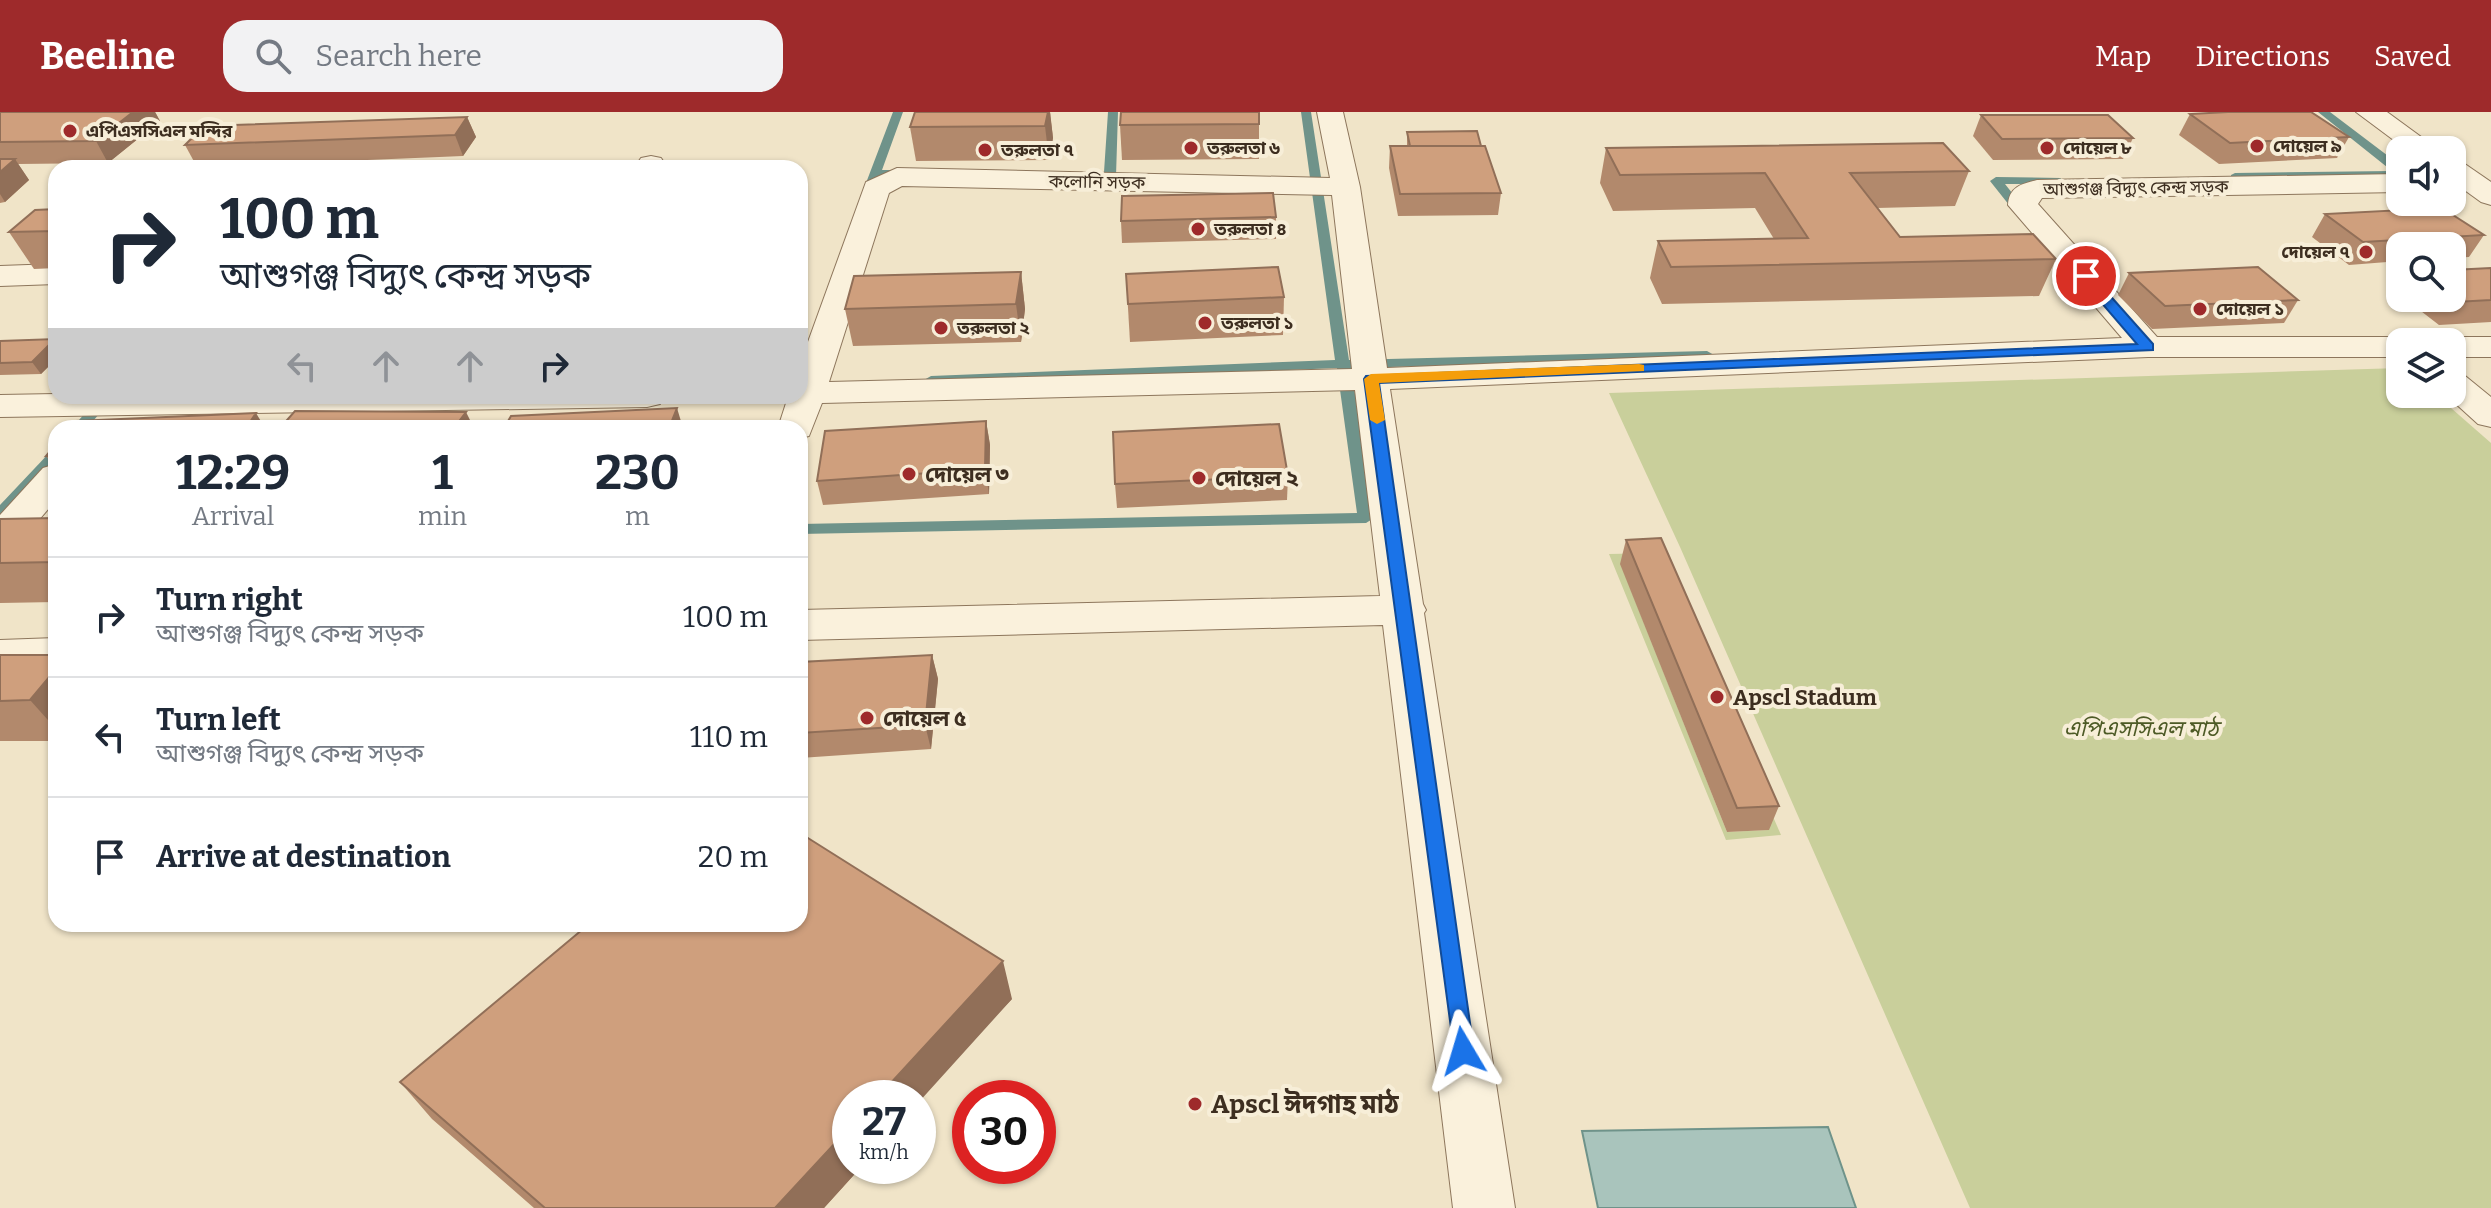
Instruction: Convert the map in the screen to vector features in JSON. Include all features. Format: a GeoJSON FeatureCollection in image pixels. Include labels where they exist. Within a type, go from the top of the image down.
{"type":"FeatureCollection","features":[{"type":"Feature","properties":{"kind":"street"},"geometry":{"type":"LineString","coordinates":[[1330,112],[1346,187],[1484,1208]]}},
{"type":"Feature","properties":{"kind":"street"},"geometry":{"type":"LineString","coordinates":[[2369,112],[2404,136]]}},
{"type":"Feature","properties":{"kind":"street","name":"কলোনি সড়ক"},"geometry":{"type":"LineString","coordinates":[[808,385],[876,188],[883,181],[897,177],[1346,187]]}},
{"type":"Feature","properties":{"kind":"street","name":"আশুগঞ্জ বিদ্যুৎ কেন্দ্র সড়ক"},"geometry":{"type":"LineString","coordinates":[[2148,347],[2023,205],[2023,195],[2037,189],[2386,183]]}},
{"type":"Feature","properties":{"kind":"street"},"geometry":{"type":"LineString","coordinates":[[0,276],[48,274]]}},
{"type":"Feature","properties":{"kind":"street"},"geometry":{"type":"LineString","coordinates":[[1371,379],[2148,347],[2386,347]]}},
{"type":"Feature","properties":{"kind":"street"},"geometry":{"type":"LineString","coordinates":[[2466,347],[2491,347]]}},
{"type":"Feature","properties":{"kind":"street","name":"কলোনি সড়ক"},"geometry":{"type":"LineString","coordinates":[[801,405],[1371,379]]}},
{"type":"Feature","properties":{"kind":"street"},"geometry":{"type":"LineString","coordinates":[[2466,394],[2491,416]]}},
{"type":"Feature","properties":{"kind":"street"},"geometry":{"type":"LineString","coordinates":[[0,406],[48,402]]}},
{"type":"Feature","properties":{"kind":"street"},"geometry":{"type":"LineString","coordinates":[[76,404],[109,416],[367,404]]}},
{"type":"Feature","properties":{"kind":"street"},"geometry":{"type":"LineString","coordinates":[[0,540],[48,485]]}},
{"type":"Feature","properties":{"kind":"street"},"geometry":{"type":"LineString","coordinates":[[808,625],[1405,610]]}},
{"type":"Feature","properties":{"kind":"street"},"geometry":{"type":"LineString","coordinates":[[0,655],[48,653]]}},
{"type":"Feature","properties":{"kind":"green space","name":"এপিএসসিএল মাঠ"},"geometry":{"type":"Polygon","coordinates":[[[2386,368],[2386,408],[2451,408],[2491,443],[2491,1208],[1970,1208],[1680,547],[1609,393],[2386,368]]]}},
{"type":"Feature","properties":{"kind":"green space"},"geometry":{"type":"Polygon","coordinates":[[[1658,553],[1781,835],[1726,840],[1609,554],[1658,553]],[[1621,565],[1727,832],[1768,830],[1621,565]]]}},
{"type":"Feature","properties":{"kind":"water"},"geometry":{"type":"Polygon","coordinates":[[[1828,1127],[1856,1208],[1598,1208],[1582,1131],[1828,1127]]]}},
{"type":"Feature","properties":{"kind":"building"},"geometry":{"type":"Polygon","coordinates":[[[0,112],[133,112],[96,141],[0,142],[0,112]]]}},
{"type":"Feature","properties":{"kind":"building"},"geometry":{"type":"Polygon","coordinates":[[[915,112],[1048,112],[1045,126],[910,127],[915,112]]]}},
{"type":"Feature","properties":{"kind":"building"},"geometry":{"type":"Polygon","coordinates":[[[1121,112],[1259,112],[1259,124],[1120,125],[1121,112]]]}},
{"type":"Feature","properties":{"kind":"building"},"geometry":{"type":"Polygon","coordinates":[[[2311,112],[2349,137],[2230,143],[2190,114],[2311,112]]]}},
{"type":"Feature","properties":{"kind":"building"},"geometry":{"type":"Polygon","coordinates":[[[1981,115],[2108,115],[2133,138],[2002,139],[1981,115]]]}},
{"type":"Feature","properties":{"kind":"building"},"geometry":{"type":"Polygon","coordinates":[[[467,117],[455,135],[185,145],[204,126],[467,117]]]}},
{"type":"Feature","properties":{"kind":"building"},"geometry":{"type":"Polygon","coordinates":[[[1477,131],[1481,146],[1410,146],[1407,132],[1477,131]]]}},
{"type":"Feature","properties":{"kind":"building"},"geometry":{"type":"Polygon","coordinates":[[[1943,143],[1969,171],[1850,173],[1900,237],[2033,234],[2056,259],[1671,267],[1658,241],[1808,238],[1765,173],[1620,175],[1606,148],[1943,143]]]}},
{"type":"Feature","properties":{"kind":"building"},"geometry":{"type":"Polygon","coordinates":[[[1390,146],[1485,146],[1501,193],[1400,194],[1390,146]]]}},
{"type":"Feature","properties":{"kind":"building"},"geometry":{"type":"Polygon","coordinates":[[[0,159],[15,159],[0,172],[0,159]]]}},
{"type":"Feature","properties":{"kind":"building"},"geometry":{"type":"Polygon","coordinates":[[[1273,193],[1276,217],[1121,221],[1122,196],[1273,193]]]}},
{"type":"Feature","properties":{"kind":"building"},"geometry":{"type":"Polygon","coordinates":[[[48,209],[48,231],[9,232],[35,210],[48,209]]]}},
{"type":"Feature","properties":{"kind":"building"},"geometry":{"type":"Polygon","coordinates":[[[2386,211],[2386,216],[2454,216],[2484,235],[2466,236],[2466,232],[2386,232],[2386,241],[2363,242],[2325,214],[2386,211]]]}},
{"type":"Feature","properties":{"kind":"building"},"geometry":{"type":"Polygon","coordinates":[[[1278,267],[1284,297],[1128,304],[1126,274],[1278,267]]]}},
{"type":"Feature","properties":{"kind":"building"},"geometry":{"type":"Polygon","coordinates":[[[2258,267],[2298,300],[2165,306],[2129,273],[2258,267]]]}},
{"type":"Feature","properties":{"kind":"building"},"geometry":{"type":"Polygon","coordinates":[[[2491,268],[2491,300],[2466,301],[2466,269],[2491,268]]]}},
{"type":"Feature","properties":{"kind":"building"},"geometry":{"type":"Polygon","coordinates":[[[1021,272],[1016,304],[845,309],[854,276],[1021,272]]]}},
{"type":"Feature","properties":{"kind":"building"},"geometry":{"type":"Polygon","coordinates":[[[48,339],[48,346],[32,362],[0,363],[0,341],[48,339]]]}},
{"type":"Feature","properties":{"kind":"building"},"geometry":{"type":"Polygon","coordinates":[[[677,408],[672,420],[509,420],[511,416],[677,408]]]}},
{"type":"Feature","properties":{"kind":"building"},"geometry":{"type":"Polygon","coordinates":[[[295,411],[466,412],[460,420],[287,420],[295,411]]]}},
{"type":"Feature","properties":{"kind":"building"},"geometry":{"type":"Polygon","coordinates":[[[256,413],[251,420],[98,420],[256,413]]]}},
{"type":"Feature","properties":{"kind":"building"},"geometry":{"type":"Polygon","coordinates":[[[986,421],[985,469],[817,481],[825,431],[986,421]]]}},
{"type":"Feature","properties":{"kind":"building"},"geometry":{"type":"Polygon","coordinates":[[[1279,424],[1288,476],[1115,484],[1113,432],[1279,424]]]}},
{"type":"Feature","properties":{"kind":"building"},"geometry":{"type":"Polygon","coordinates":[[[48,518],[48,562],[0,563],[0,519],[48,518]]]}},
{"type":"Feature","properties":{"kind":"building"},"geometry":{"type":"Polygon","coordinates":[[[1661,538],[1779,806],[1737,808],[1626,540],[1661,538]]]}},
{"type":"Feature","properties":{"kind":"building"},"geometry":{"type":"Polygon","coordinates":[[[0,655],[48,655],[48,679],[30,700],[0,701],[0,655]]]}},
{"type":"Feature","properties":{"kind":"building"},"geometry":{"type":"Polygon","coordinates":[[[932,655],[925,725],[808,732],[808,662],[932,655]]]}},
{"type":"Feature","properties":{"kind":"building"},"geometry":{"type":"Polygon","coordinates":[[[808,838],[1003,961],[894,1080],[832,1080],[832,1146],[775,1208],[545,1208],[400,1082],[579,932],[808,932],[808,838]]]}},
{"type":"Feature","properties":{"kind":"waterway"},"geometry":{"type":"LineString","coordinates":[[875,174],[898,112]]}},
{"type":"Feature","properties":{"kind":"waterway"},"geometry":{"type":"LineString","coordinates":[[1089,176],[1110,176],[1113,112]]}},
{"type":"Feature","properties":{"kind":"waterway"},"geometry":{"type":"LineString","coordinates":[[1306,112],[1343,364]]}},
{"type":"Feature","properties":{"kind":"waterway"},"geometry":{"type":"LineString","coordinates":[[2323,112],[2386,160]]}},
{"type":"Feature","properties":{"kind":"waterway"},"geometry":{"type":"LineString","coordinates":[[872,183],[875,174]]}},
{"type":"Feature","properties":{"kind":"waterway"},"geometry":{"type":"LineString","coordinates":[[875,174],[907,174]]}},
{"type":"Feature","properties":{"kind":"waterway"},"geometry":{"type":"LineString","coordinates":[[2235,177],[2386,174]]}},
{"type":"Feature","properties":{"kind":"waterway"},"geometry":{"type":"LineString","coordinates":[[2025,217],[1996,181],[2057,180]]}},
{"type":"Feature","properties":{"kind":"waterway"},"geometry":{"type":"LineString","coordinates":[[1343,364],[1707,355]]}},
{"type":"Feature","properties":{"kind":"waterway"},"geometry":{"type":"LineString","coordinates":[[808,529],[1366,518],[1343,364]]}},
{"type":"Feature","properties":{"kind":"waterway"},"geometry":{"type":"LineString","coordinates":[[931,380],[1343,364]]}},
{"type":"Feature","properties":{"kind":"waterway"},"geometry":{"type":"LineString","coordinates":[[86,420],[101,404]]}},
{"type":"Feature","properties":{"kind":"waterway"},"geometry":{"type":"LineString","coordinates":[[0,515],[48,463]]}},
{"type":"Feature","properties":{"kind":"slow traffic"},"geometry":{"type":"LineString","coordinates":[[1377,420],[1371,379],[1639,368]]}},
{"type":"Feature","properties":{"kind":"place","name":"এপিএসসিএল মন্দির"},"geometry":{"type":"Point","coordinates":[70,131]}},
{"type":"Feature","properties":{"kind":"place","name":"দোয়েল ৯"},"geometry":{"type":"Point","coordinates":[2257,146]}},
{"type":"Feature","properties":{"kind":"place","name":"তরুলতা ৬"},"geometry":{"type":"Point","coordinates":[1191,148]}},
{"type":"Feature","properties":{"kind":"place","name":"দোয়েল ৮"},"geometry":{"type":"Point","coordinates":[2047,148]}},
{"type":"Feature","properties":{"kind":"place","name":"তরুলতা ৭"},"geometry":{"type":"Point","coordinates":[985,150]}},
{"type":"Feature","properties":{"kind":"place","name":"তরুলতা ৪"},"geometry":{"type":"Point","coordinates":[1198,229]}},
{"type":"Feature","properties":{"kind":"place","name":"দোয়েল ৭"},"geometry":{"type":"Point","coordinates":[2366,252]}},
{"type":"Feature","properties":{"kind":"place","name":"দোয়েল ১"},"geometry":{"type":"Point","coordinates":[2200,309]}},
{"type":"Feature","properties":{"kind":"place","name":"তরুলতা ১"},"geometry":{"type":"Point","coordinates":[1205,323]}},
{"type":"Feature","properties":{"kind":"place","name":"তরুলতা ২"},"geometry":{"type":"Point","coordinates":[941,328]}},
{"type":"Feature","properties":{"kind":"place","name":"দোয়েল ৩"},"geometry":{"type":"Point","coordinates":[909,474]}},
{"type":"Feature","properties":{"kind":"place","name":"দোয়েল ২"},"geometry":{"type":"Point","coordinates":[1199,478]}},
{"type":"Feature","properties":{"kind":"place","name":"Apscl Stadum"},"geometry":{"type":"Point","coordinates":[1717,697]}},
{"type":"Feature","properties":{"kind":"place","name":"দোয়েল ৫"},"geometry":{"type":"Point","coordinates":[867,718]}},
{"type":"Feature","properties":{"kind":"place","name":"Apscl ঈদগাহ মাঠ"},"geometry":{"type":"Point","coordinates":[1195,1104]}},
{"type":"Feature","properties":{"kind":"route"},"geometry":{"type":"LineString","coordinates":[[1463,1051],[1371,379],[2148,347],[2086,276]]}}]}
